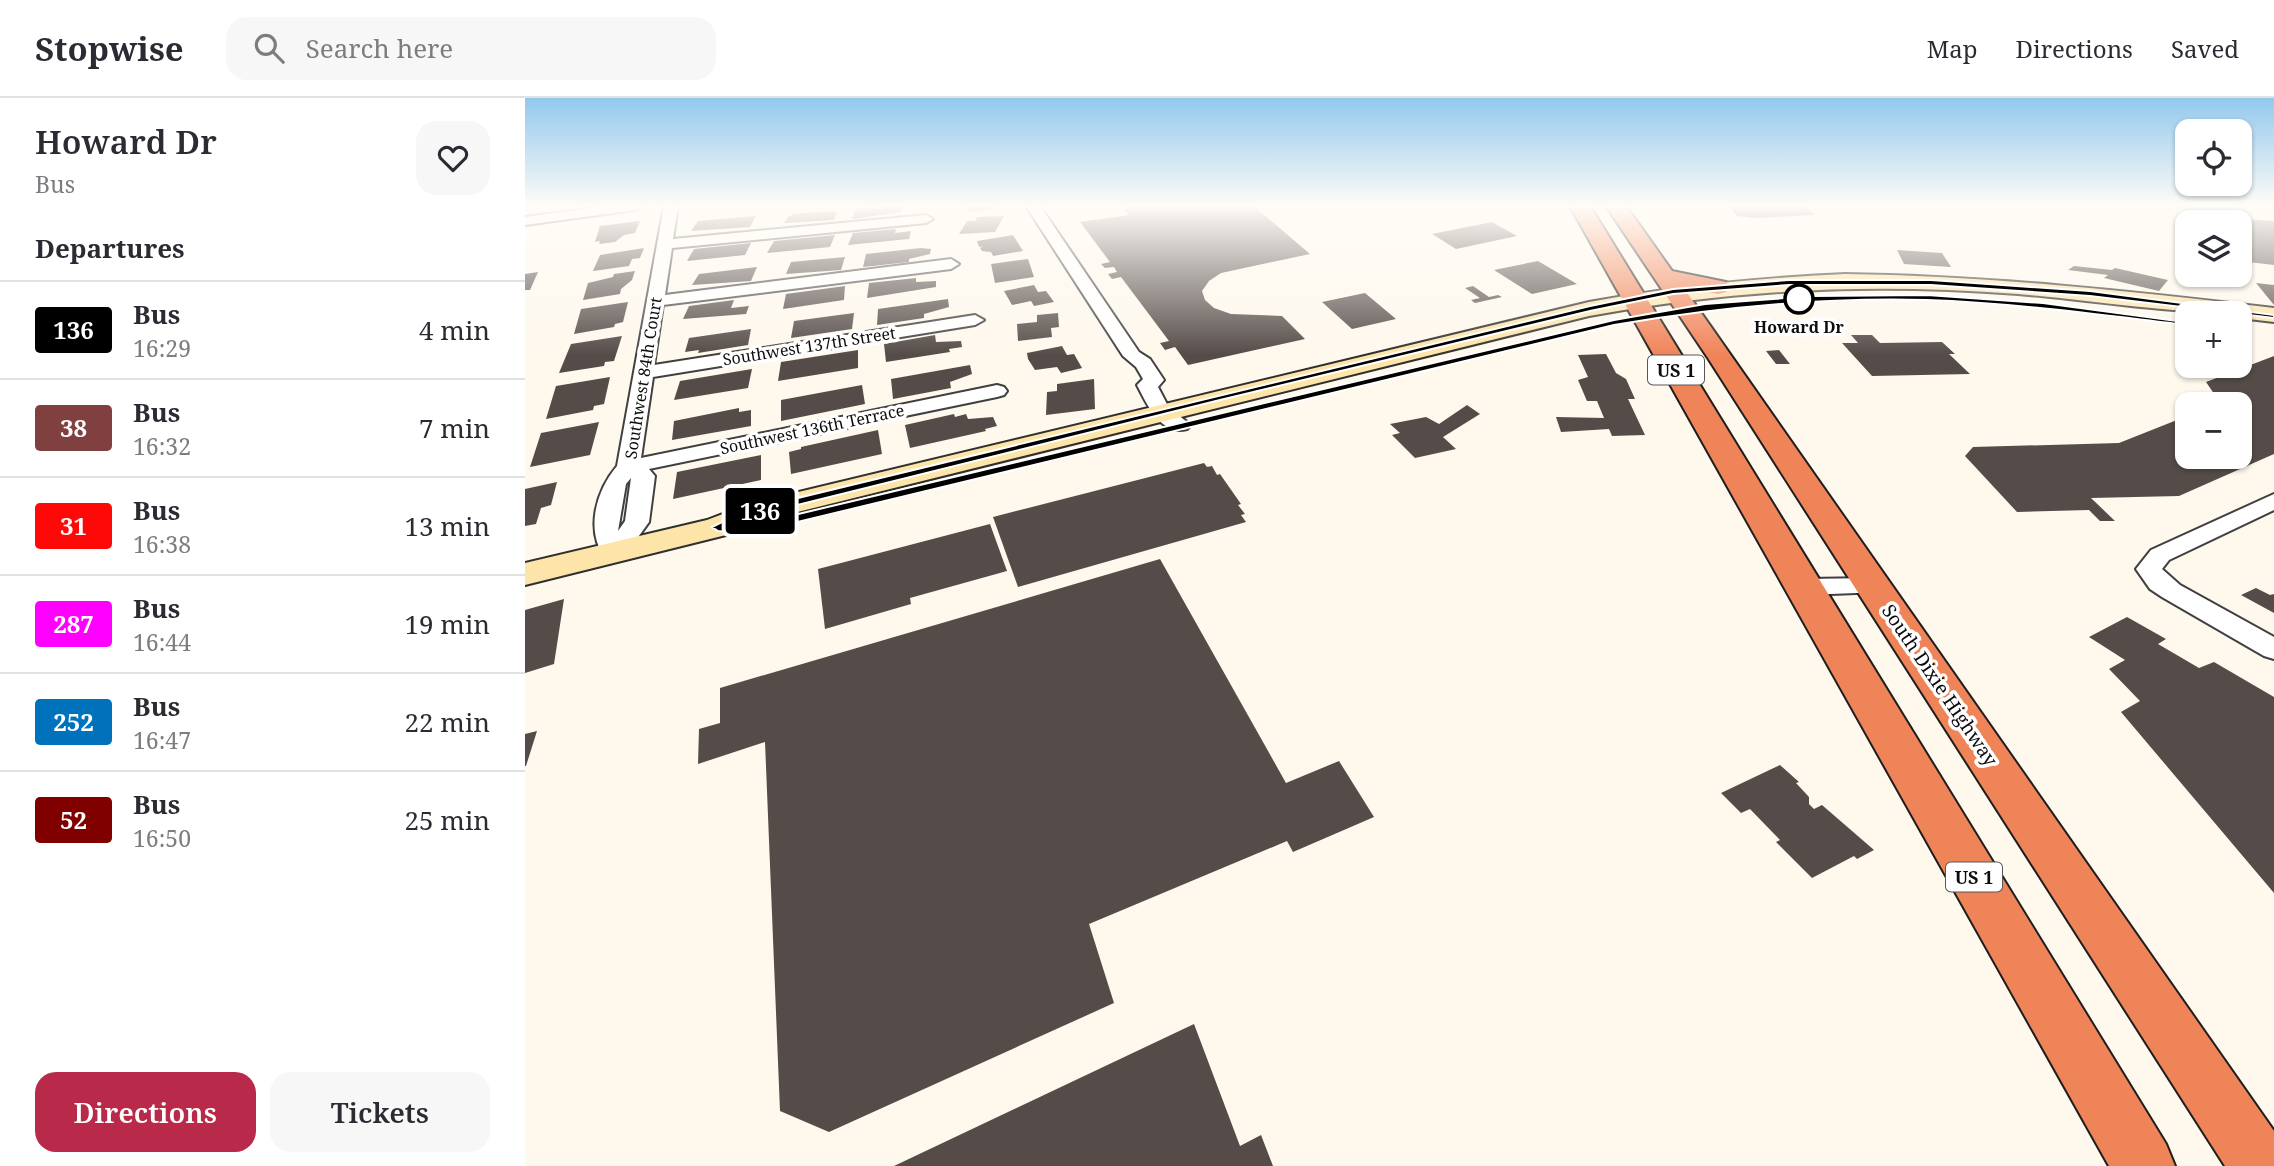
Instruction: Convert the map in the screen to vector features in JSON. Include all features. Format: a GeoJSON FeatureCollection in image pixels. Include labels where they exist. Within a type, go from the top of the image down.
{"type":"FeatureCollection","features":[{"type":"Feature","properties":{"kind":"highway","name":"US 1"},"geometry":{"type":"LineString","coordinates":[[1609,256],[2144,1166]]}},
{"type":"Feature","properties":{"kind":"highway","name":"South Dixie Highway"},"geometry":{"type":"LineString","coordinates":[[1650,256],[2261,1166]]}},
{"type":"Feature","properties":{"kind":"street","name":"Southwest 84th Court"},"geometry":{"type":"LineString","coordinates":[[614,553],[637,522],[645,476],[628,467],[663,256]]}},
{"type":"Feature","properties":{"kind":"street"},"geometry":{"type":"LineString","coordinates":[[1066,256],[1132,356],[1125,367],[1135,384],[1147,385],[1170,419]]}},
{"type":"Feature","properties":{"kind":"street"},"geometry":{"type":"LineString","coordinates":[[655,301],[951,264]]}},
{"type":"Feature","properties":{"kind":"street"},"geometry":{"type":"LineString","coordinates":[[525,574],[718,527],[752,529],[1170,419],[1639,307],[1674,292],[1831,281],[1950,283],[2090,293],[2274,315]]}},
{"type":"Feature","properties":{"kind":"street"},"geometry":{"type":"LineString","coordinates":[[1674,292],[1812,298],[1927,298],[2043,306],[2175,322]]}},
{"type":"Feature","properties":{"kind":"street","name":"Southwest 137th Street"},"geometry":{"type":"LineString","coordinates":[[643,373],[975,320]]}},
{"type":"Feature","properties":{"kind":"street"},"geometry":{"type":"LineString","coordinates":[[2252,331],[2274,334]]}},
{"type":"Feature","properties":{"kind":"street","name":"Southwest 136th Terrace"},"geometry":{"type":"LineString","coordinates":[[628,467],[997,391]]}},
{"type":"Feature","properties":{"kind":"street"},"geometry":{"type":"LineString","coordinates":[[2274,501],[2160,555],[2149,569],[2159,583],[2171,591],[2274,649]]}},
{"type":"Feature","properties":{"kind":"street"},"geometry":{"type":"LineString","coordinates":[[1805,587],[1873,586]]}},
{"type":"Feature","properties":{"kind":"building"},"geometry":{"type":"Polygon","coordinates":[[[600,256],[641,256],[632,259],[629,266],[593,271],[600,256]]]}},
{"type":"Feature","properties":{"kind":"building"},"geometry":{"type":"Polygon","coordinates":[[[690,256],[737,256],[687,261],[690,256]]]}},
{"type":"Feature","properties":{"kind":"building"},"geometry":{"type":"Polygon","coordinates":[[[866,256],[922,256],[909,259],[909,262],[863,267],[866,256]]]}},
{"type":"Feature","properties":{"kind":"building"},"geometry":{"type":"Polygon","coordinates":[[[1105,256],[1301,256],[1221,273],[1209,281],[1202,291],[1205,300],[1214,308],[1231,314],[1282,316],[1305,339],[1188,365],[1175,347],[1165,350],[1160,343],[1169,341],[1121,277],[1112,279],[1108,274],[1117,272],[1114,267],[1105,268],[1101,264],[1110,262],[1105,256]]]}},
{"type":"Feature","properties":{"kind":"building"},"geometry":{"type":"Polygon","coordinates":[[[1900,256],[1944,256],[1951,267],[1904,264],[1900,256]]]}},
{"type":"Feature","properties":{"kind":"building"},"geometry":{"type":"Polygon","coordinates":[[[2252,256],[2274,256],[2274,265],[2252,262],[2252,256]]]}},
{"type":"Feature","properties":{"kind":"building"},"geometry":{"type":"Polygon","coordinates":[[[845,257],[841,270],[786,274],[791,262],[845,257]]]}},
{"type":"Feature","properties":{"kind":"building"},"geometry":{"type":"Polygon","coordinates":[[[1028,259],[1034,277],[995,283],[991,264],[1028,259]]]}},
{"type":"Feature","properties":{"kind":"building"},"geometry":{"type":"Polygon","coordinates":[[[1538,261],[1577,284],[1532,294],[1494,270],[1538,261]]]}},
{"type":"Feature","properties":{"kind":"building"},"geometry":{"type":"Polygon","coordinates":[[[2074,266],[2112,270],[2115,268],[2168,280],[2159,291],[2104,278],[2108,275],[2068,270],[2074,266]]]}},
{"type":"Feature","properties":{"kind":"building"},"geometry":{"type":"Polygon","coordinates":[[[757,267],[751,281],[692,285],[699,274],[757,267]]]}},
{"type":"Feature","properties":{"kind":"building"},"geometry":{"type":"Polygon","coordinates":[[[635,271],[632,280],[621,289],[620,294],[583,300],[588,283],[613,277],[614,274],[635,271]]]}},
{"type":"Feature","properties":{"kind":"building"},"geometry":{"type":"Polygon","coordinates":[[[538,272],[530,290],[525,290],[525,274],[538,272]]]}},
{"type":"Feature","properties":{"kind":"building"},"geometry":{"type":"Polygon","coordinates":[[[916,278],[916,282],[936,281],[936,287],[867,298],[869,283],[916,278]]]}},
{"type":"Feature","properties":{"kind":"building"},"geometry":{"type":"Polygon","coordinates":[[[2256,283],[2274,285],[2274,305],[2256,283]]]}},
{"type":"Feature","properties":{"kind":"building"},"geometry":{"type":"Polygon","coordinates":[[[1034,285],[1038,292],[1046,291],[1054,302],[1034,306],[1031,301],[1012,305],[1004,291],[1034,285]]]}},
{"type":"Feature","properties":{"kind":"building"},"geometry":{"type":"Polygon","coordinates":[[[845,286],[844,300],[783,309],[786,294],[845,286]]]}},
{"type":"Feature","properties":{"kind":"building"},"geometry":{"type":"Polygon","coordinates":[[[1473,286],[1489,297],[1502,297],[1475,303],[1471,300],[1480,298],[1465,288],[1473,286]]]}},
{"type":"Feature","properties":{"kind":"building"},"geometry":{"type":"Polygon","coordinates":[[[1365,293],[1396,319],[1352,329],[1322,302],[1365,293]]]}},
{"type":"Feature","properties":{"kind":"building"},"geometry":{"type":"Polygon","coordinates":[[[948,299],[949,307],[924,314],[924,318],[877,325],[878,309],[948,299]]]}},
{"type":"Feature","properties":{"kind":"building"},"geometry":{"type":"Polygon","coordinates":[[[734,300],[731,308],[749,306],[746,314],[683,319],[689,306],[734,300]]]}},
{"type":"Feature","properties":{"kind":"building"},"geometry":{"type":"Polygon","coordinates":[[[628,302],[623,322],[615,324],[614,327],[574,334],[581,309],[628,302]]]}},
{"type":"Feature","properties":{"kind":"building"},"geometry":{"type":"Polygon","coordinates":[[[854,313],[852,329],[791,338],[794,321],[854,313]]]}},
{"type":"Feature","properties":{"kind":"building"},"geometry":{"type":"Polygon","coordinates":[[[1058,313],[1059,327],[1051,328],[1052,337],[1018,341],[1017,324],[1037,322],[1037,315],[1058,313]]]}},
{"type":"Feature","properties":{"kind":"building"},"geometry":{"type":"Polygon","coordinates":[[[751,329],[748,345],[698,353],[699,350],[685,352],[689,338],[751,329]]]}},
{"type":"Feature","properties":{"kind":"building"},"geometry":{"type":"Polygon","coordinates":[[[935,335],[936,342],[961,341],[962,347],[949,349],[950,352],[886,362],[884,344],[935,335]]]}},
{"type":"Feature","properties":{"kind":"building"},"geometry":{"type":"Polygon","coordinates":[[[1851,335],[1872,335],[1880,343],[1942,342],[1955,354],[1949,354],[1970,374],[1872,376],[1842,343],[1858,343],[1851,335]]]}},
{"type":"Feature","properties":{"kind":"building"},"geometry":{"type":"Polygon","coordinates":[[[622,336],[614,361],[605,362],[604,366],[559,373],[571,344],[622,336]]]}},
{"type":"Feature","properties":{"kind":"building"},"geometry":{"type":"Polygon","coordinates":[[[1062,346],[1067,355],[1074,354],[1082,368],[1061,373],[1057,367],[1035,370],[1028,359],[1027,353],[1062,346]]]}},
{"type":"Feature","properties":{"kind":"building"},"geometry":{"type":"Polygon","coordinates":[[[858,350],[858,368],[778,381],[781,362],[858,350]]]}},
{"type":"Feature","properties":{"kind":"building"},"geometry":{"type":"Polygon","coordinates":[[[1779,350],[1790,364],[1776,364],[1766,351],[1779,350]]]}},
{"type":"Feature","properties":{"kind":"building"},"geometry":{"type":"Polygon","coordinates":[[[1606,354],[1616,373],[1626,379],[1635,399],[1628,399],[1645,435],[1612,436],[1609,429],[1561,432],[1556,417],[1604,418],[1597,401],[1587,401],[1578,380],[1588,377],[1578,355],[1606,354]]]}},
{"type":"Feature","properties":{"kind":"building"},"geometry":{"type":"Polygon","coordinates":[[[2274,356],[2274,454],[2252,464],[2252,392],[2213,392],[2206,382],[2216,378],[2252,378],[2252,364],[2274,356]]]}},
{"type":"Feature","properties":{"kind":"building"},"geometry":{"type":"Polygon","coordinates":[[[970,365],[972,374],[950,382],[951,388],[893,399],[891,379],[970,365]]]}},
{"type":"Feature","properties":{"kind":"building"},"geometry":{"type":"Polygon","coordinates":[[[752,369],[748,388],[674,400],[680,381],[752,369]]]}},
{"type":"Feature","properties":{"kind":"building"},"geometry":{"type":"Polygon","coordinates":[[[610,377],[604,404],[594,406],[593,410],[546,419],[556,386],[610,377]]]}},
{"type":"Feature","properties":{"kind":"building"},"geometry":{"type":"Polygon","coordinates":[[[1094,379],[1095,409],[1046,415],[1047,392],[1057,391],[1057,384],[1094,379]]]}},
{"type":"Feature","properties":{"kind":"building"},"geometry":{"type":"Polygon","coordinates":[[[862,385],[865,404],[781,421],[781,400],[862,385]]]}},
{"type":"Feature","properties":{"kind":"building"},"geometry":{"type":"Polygon","coordinates":[[[1467,405],[1480,414],[1443,437],[1456,449],[1415,458],[1392,435],[1400,433],[1390,424],[1426,417],[1439,424],[1467,405]]]}},
{"type":"Feature","properties":{"kind":"building"},"geometry":{"type":"Polygon","coordinates":[[[739,408],[739,412],[751,410],[751,426],[672,440],[674,421],[739,408]]]}},
{"type":"Feature","properties":{"kind":"building"},"geometry":{"type":"Polygon","coordinates":[[[954,414],[955,417],[966,414],[968,419],[993,417],[997,426],[985,429],[986,431],[910,448],[905,425],[954,414]]]}},
{"type":"Feature","properties":{"kind":"building"},"geometry":{"type":"Polygon","coordinates":[[[2175,421],[2175,469],[2240,469],[2179,496],[2091,498],[2115,521],[2100,521],[2089,510],[2017,512],[1965,456],[1973,447],[2119,443],[2175,421]]]}},
{"type":"Feature","properties":{"kind":"building"},"geometry":{"type":"Polygon","coordinates":[[[599,422],[590,455],[530,467],[541,433],[599,422]]]}},
{"type":"Feature","properties":{"kind":"building"},"geometry":{"type":"Polygon","coordinates":[[[878,430],[882,454],[791,474],[789,452],[878,430]]]}},
{"type":"Feature","properties":{"kind":"building"},"geometry":{"type":"Polygon","coordinates":[[[761,455],[761,480],[673,499],[677,472],[761,455]]]}},
{"type":"Feature","properties":{"kind":"building"},"geometry":{"type":"Polygon","coordinates":[[[1204,463],[1207,467],[1212,466],[1217,475],[1220,474],[1241,504],[1238,505],[1245,514],[1241,515],[1246,522],[1018,587],[993,517],[1204,463]]]}},
{"type":"Feature","properties":{"kind":"building"},"geometry":{"type":"Polygon","coordinates":[[[557,482],[551,505],[541,508],[536,524],[525,526],[525,489],[557,482]]]}},
{"type":"Feature","properties":{"kind":"building"},"geometry":{"type":"Polygon","coordinates":[[[990,524],[1007,571],[910,598],[911,604],[825,629],[818,569],[990,524]]]}},
{"type":"Feature","properties":{"kind":"building"},"geometry":{"type":"Polygon","coordinates":[[[1160,559],[1286,783],[1339,761],[1374,817],[1293,852],[1287,841],[1089,924],[1114,1003],[829,1132],[780,1111],[765,742],[698,764],[699,729],[720,723],[720,688],[1160,559]]]}},
{"type":"Feature","properties":{"kind":"building"},"geometry":{"type":"Polygon","coordinates":[[[2256,588],[2270,595],[2274,594],[2274,613],[2241,595],[2256,588]]]}},
{"type":"Feature","properties":{"kind":"building"},"geometry":{"type":"Polygon","coordinates":[[[564,599],[554,664],[525,673],[525,610],[564,599]]]}},
{"type":"Feature","properties":{"kind":"building"},"geometry":{"type":"Polygon","coordinates":[[[2127,617],[2166,639],[2158,644],[2199,668],[2214,662],[2274,697],[2274,893],[2121,712],[2140,701],[2109,669],[2125,660],[2089,637],[2127,617]]]}},
{"type":"Feature","properties":{"kind":"building"},"geometry":{"type":"Polygon","coordinates":[[[537,731],[526,766],[525,766],[525,734],[537,731]]]}},
{"type":"Feature","properties":{"kind":"building"},"geometry":{"type":"Polygon","coordinates":[[[1780,765],[1799,782],[1796,783],[1809,797],[1809,804],[1814,809],[1822,805],[1874,850],[1857,859],[1854,856],[1812,878],[1776,842],[1780,840],[1750,809],[1741,813],[1721,793],[1780,765]]]}},
{"type":"Feature","properties":{"kind":"building"},"geometry":{"type":"Polygon","coordinates":[[[1194,1024],[1240,1146],[1261,1135],[1273,1166],[894,1166],[1194,1024]]]}},
{"type":"Feature","properties":{"kind":"bus line","name":"136"},"geometry":{"type":"LineString","coordinates":[[2175,303],[2090,293],[1931,282],[1789,282],[1673,291],[956,462],[749,514],[718,527],[752,529],[1180,425],[1328,393],[1614,322],[1705,306],[1812,298],[1927,298],[2043,306],[2175,322]]}},
{"type":"Feature","properties":{"kind":"bus line","name":"136"},"geometry":{"type":"LineString","coordinates":[[2252,312],[2274,315]]}},
{"type":"Feature","properties":{"kind":"place","name":"Howard Dr"},"geometry":{"type":"Point","coordinates":[1799,299]}}]}
